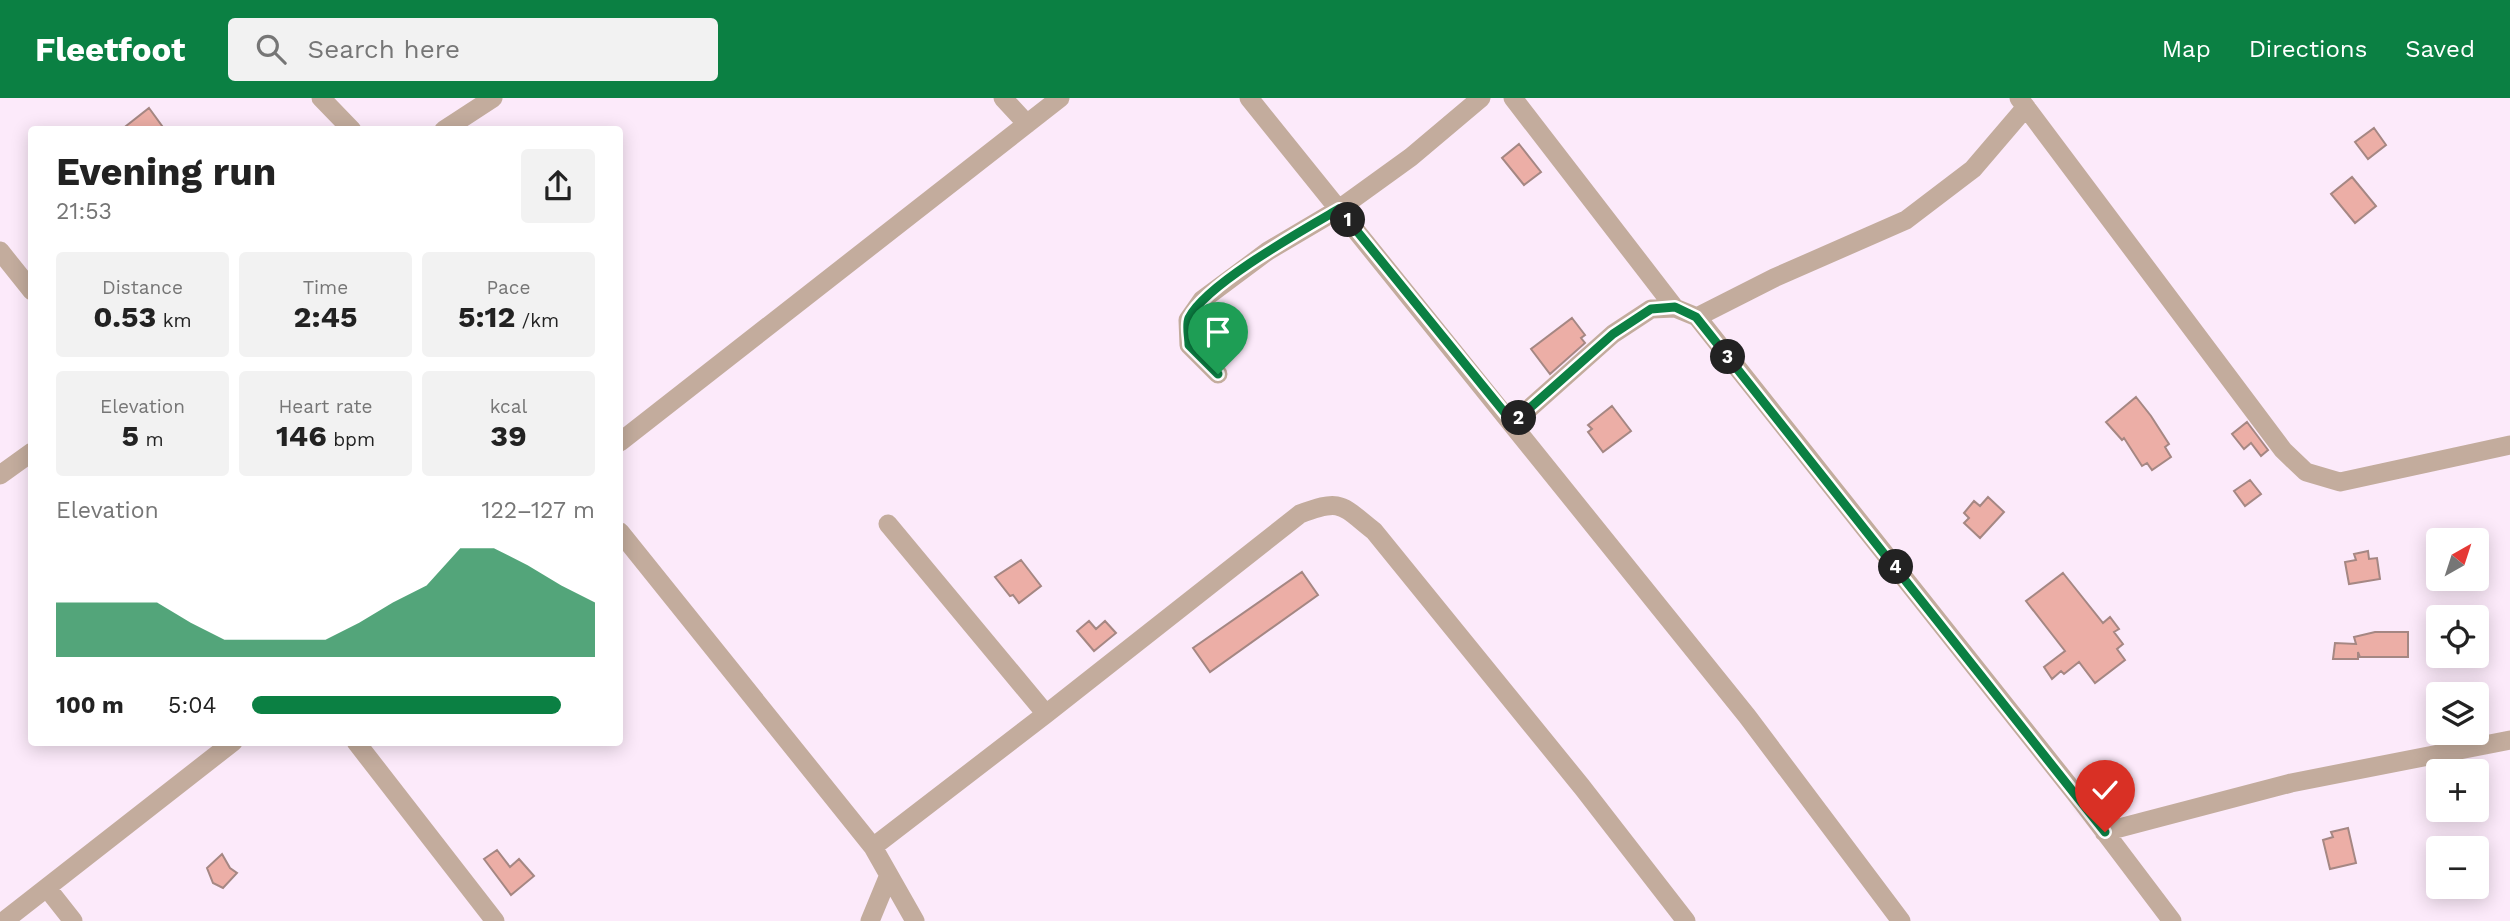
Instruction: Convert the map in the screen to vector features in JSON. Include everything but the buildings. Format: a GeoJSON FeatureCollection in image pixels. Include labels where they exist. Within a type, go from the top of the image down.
{"type":"FeatureCollection","features":[{"type":"Feature","properties":{"kind":"street"},"geometry":{"type":"LineString","coordinates":[[321,98],[348,126]]}},
{"type":"Feature","properties":{"kind":"street"},"geometry":{"type":"LineString","coordinates":[[450,126],[493,98]]}},
{"type":"Feature","properties":{"kind":"street"},"geometry":{"type":"LineString","coordinates":[[1003,98],[1027,124]]}},
{"type":"Feature","properties":{"kind":"street"},"geometry":{"type":"LineString","coordinates":[[623,440],[1060,98]]}},
{"type":"Feature","properties":{"kind":"street"},"geometry":{"type":"LineString","coordinates":[[1249,98],[1746,716],[1901,921]]}},
{"type":"Feature","properties":{"kind":"street"},"geometry":{"type":"LineString","coordinates":[[1218,374],[1189,345],[1188,320],[1202,300],[1268,251],[1339,209],[1411,157],[1481,98]]}},
{"type":"Feature","properties":{"kind":"street"},"geometry":{"type":"LineString","coordinates":[[1513,98],[1675,307],[1696,317],[2105,832],[2172,921]]}},
{"type":"Feature","properties":{"kind":"street"},"geometry":{"type":"LineString","coordinates":[[1696,317],[1774,278],[1906,220],[1973,169],[2022,102],[2283,450],[2306,472],[2340,482],[2510,445]]}},
{"type":"Feature","properties":{"kind":"street"},"geometry":{"type":"LineString","coordinates":[[0,251],[28,286]]}},
{"type":"Feature","properties":{"kind":"street"},"geometry":{"type":"LineString","coordinates":[[1513,423],[1613,334],[1651,309],[1675,307]]}},
{"type":"Feature","properties":{"kind":"street"},"geometry":{"type":"LineString","coordinates":[[0,475],[28,455]]}},
{"type":"Feature","properties":{"kind":"street"},"geometry":{"type":"LineString","coordinates":[[873,847],[1046,715],[1300,514],[1325,504],[1343,506],[1374,531],[1582,787],[1686,921]]}},
{"type":"Feature","properties":{"kind":"street"},"geometry":{"type":"LineString","coordinates":[[888,524],[1046,715]]}},
{"type":"Feature","properties":{"kind":"street"},"geometry":{"type":"LineString","coordinates":[[623,536],[873,847],[915,921]]}},
{"type":"Feature","properties":{"kind":"street"},"geometry":{"type":"LineString","coordinates":[[2105,832],[2291,782],[2510,740]]}},
{"type":"Feature","properties":{"kind":"street"},"geometry":{"type":"LineString","coordinates":[[4,921],[228,746]]}},
{"type":"Feature","properties":{"kind":"street"},"geometry":{"type":"LineString","coordinates":[[359,746],[495,921]]}},
{"type":"Feature","properties":{"kind":"street"},"geometry":{"type":"LineString","coordinates":[[870,921],[889,875]]}},
{"type":"Feature","properties":{"kind":"street"},"geometry":{"type":"LineString","coordinates":[[47,888],[74,921]]}},
{"type":"Feature","properties":{"kind":"route"},"geometry":{"type":"LineString","coordinates":[[1218,374],[1189,345],[1188,320],[1202,300],[1268,251],[1339,209],[1513,423],[1613,334],[1651,309],[1675,307],[1696,317],[2105,832]]}}]}
